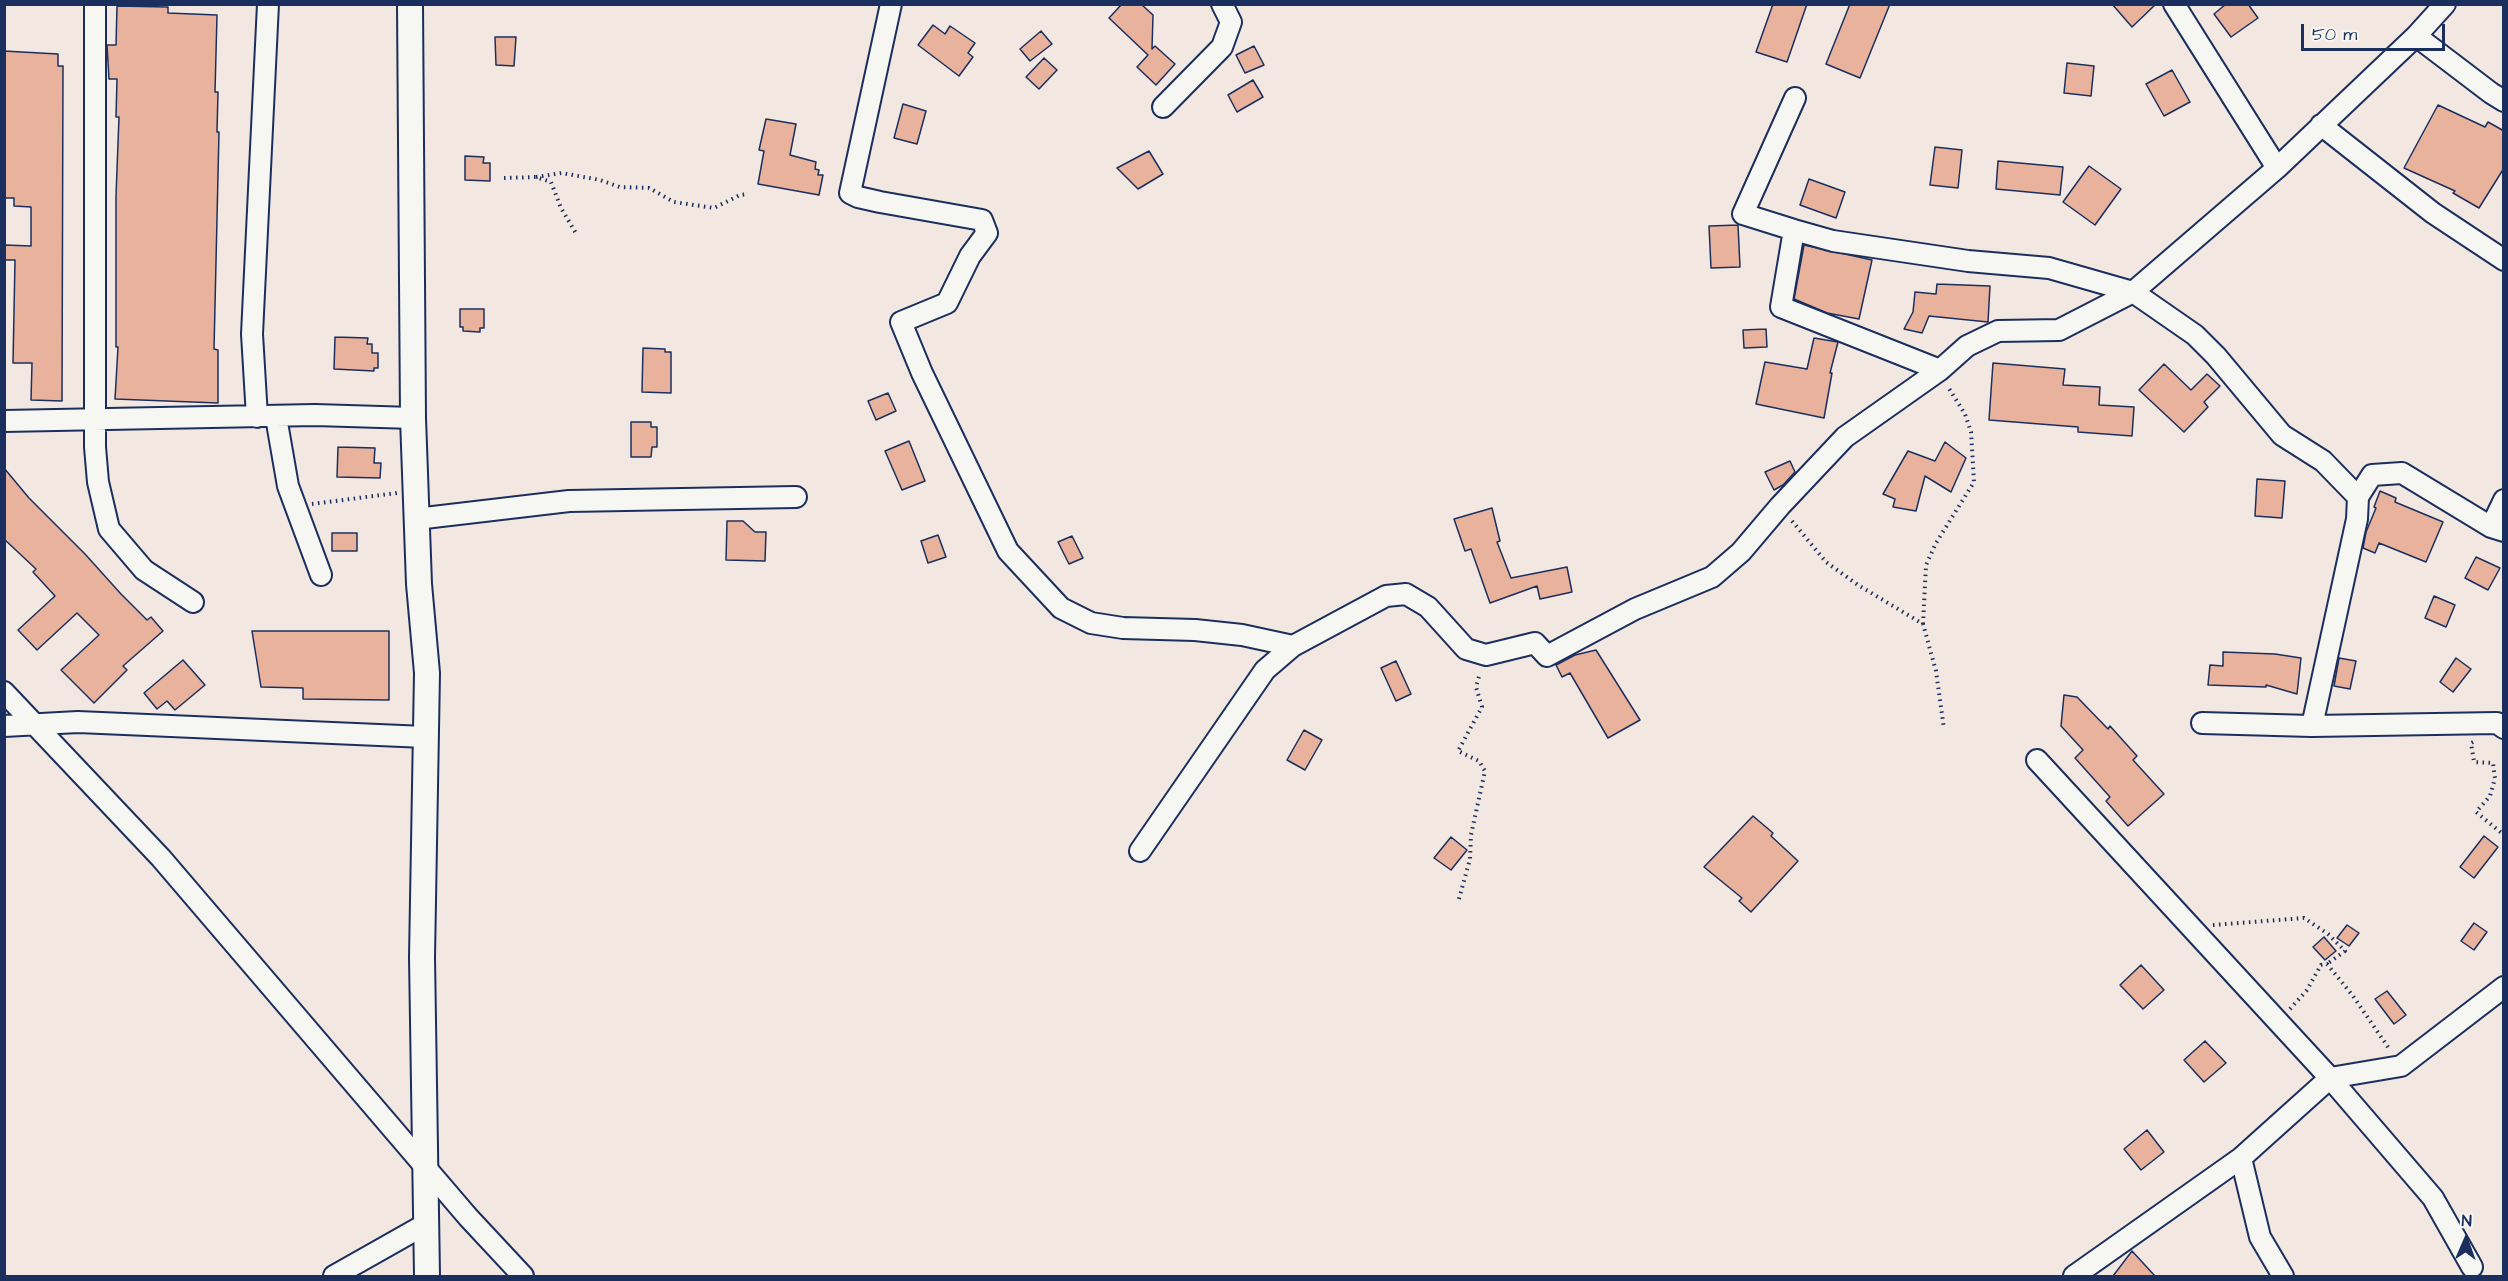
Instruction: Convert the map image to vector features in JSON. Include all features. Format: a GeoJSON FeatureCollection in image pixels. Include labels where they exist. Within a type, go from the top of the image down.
{"type":"FeatureCollection","features":[{"type":"Feature","properties":{"kind":"street"},"geometry":{"type":"LineString","coordinates":[[94,4],[95,420],[99,482],[109,529],[144,570],[193,602]]}},
{"type":"Feature","properties":{"kind":"street"},"geometry":{"type":"LineString","coordinates":[[268,4],[252,334],[266,417],[294,507],[321,575]]}},
{"type":"Feature","properties":{"kind":"street"},"geometry":{"type":"LineString","coordinates":[[410,4],[413,418],[419,584],[427,673],[422,957],[427,1276]]}},
{"type":"Feature","properties":{"kind":"street"},"geometry":{"type":"LineString","coordinates":[[891,4],[850,193],[880,202],[982,220],[987,233],[970,256],[947,303],[901,322],[922,373],[1008,551],[1061,608],[1091,623],[1123,628],[1195,630],[1242,635],[1293,646]]}},
{"type":"Feature","properties":{"kind":"street"},"geometry":{"type":"LineString","coordinates":[[1163,107],[1222,46],[1231,22],[1222,4]]}},
{"type":"Feature","properties":{"kind":"street"},"geometry":{"type":"LineString","coordinates":[[2174,4],[2277,168]]}},
{"type":"Feature","properties":{"kind":"street"},"geometry":{"type":"LineString","coordinates":[[1140,851],[1265,670],[1293,646],[1386,596],[1406,594],[1428,607],[1466,649],[1486,655],[1535,643],[1547,656],[1635,609],[1712,577],[1740,552],[1845,437],[1940,370],[1967,346],[1998,331],[2059,330],[2133,292],[2277,168],[2416,36],[2445,4]]}},
{"type":"Feature","properties":{"kind":"street"},"geometry":{"type":"LineString","coordinates":[[2416,36],[2504,101]]}},
{"type":"Feature","properties":{"kind":"street"},"geometry":{"type":"LineString","coordinates":[[1795,98],[1743,214],[1833,241],[1968,261],[2049,268],[2133,292],[2195,335],[2216,356],[2282,435],[2323,461],[2358,497]]}},
{"type":"Feature","properties":{"kind":"street"},"geometry":{"type":"LineString","coordinates":[[2321,125],[2433,213],[2504,260]]}},
{"type":"Feature","properties":{"kind":"street"},"geometry":{"type":"LineString","coordinates":[[1794,230],[1781,307],[1940,370]]}},
{"type":"Feature","properties":{"kind":"street"},"geometry":{"type":"LineString","coordinates":[[4,421],[315,415],[413,418]]}},
{"type":"Feature","properties":{"kind":"street"},"geometry":{"type":"LineString","coordinates":[[2312,726],[2357,519],[2358,497],[2372,475],[2402,473],[2497,529],[2504,500]]}},
{"type":"Feature","properties":{"kind":"street"},"geometry":{"type":"LineString","coordinates":[[416,519],[569,501],[796,497]]}},
{"type":"Feature","properties":{"kind":"street"},"geometry":{"type":"LineString","coordinates":[[4,692],[161,858],[468,1217],[523,1276]]}},
{"type":"Feature","properties":{"kind":"street"},"geometry":{"type":"LineString","coordinates":[[4,726],[89,722],[426,737]]}},
{"type":"Feature","properties":{"kind":"street"},"geometry":{"type":"LineString","coordinates":[[2202,723],[2312,726],[2500,725]]}},
{"type":"Feature","properties":{"kind":"street"},"geometry":{"type":"LineString","coordinates":[[2037,760],[2280,1022],[2433,1198],[2472,1267]]}},
{"type":"Feature","properties":{"kind":"street"},"geometry":{"type":"LineString","coordinates":[[2074,1276],[2241,1158],[2330,1078],[2401,1066],[2504,987]]}},
{"type":"Feature","properties":{"kind":"street"},"geometry":{"type":"LineString","coordinates":[[2241,1158],[2260,1237],[2283,1276]]}},
{"type":"Feature","properties":{"kind":"street"},"geometry":{"type":"LineString","coordinates":[[334,1276],[426,1224]]}},
{"type":"Feature","properties":{"kind":"path"},"geometry":{"type":"LineString","coordinates":[[504,178],[562,173],[600,180],[620,187],[649,188],[674,202],[714,208],[740,195],[748,194]]}},
{"type":"Feature","properties":{"kind":"path"},"geometry":{"type":"LineString","coordinates":[[536,177],[551,182],[561,208],[577,235]]}},
{"type":"Feature","properties":{"kind":"path"},"geometry":{"type":"LineString","coordinates":[[1940,370],[1953,398],[1965,414],[1971,432],[1974,482],[1935,543],[1926,565],[1923,624],[1936,671],[1944,729]]}},
{"type":"Feature","properties":{"kind":"path"},"geometry":{"type":"LineString","coordinates":[[294,507],[415,491]]}},
{"type":"Feature","properties":{"kind":"path"},"geometry":{"type":"LineString","coordinates":[[1780,506],[1826,562],[1858,585],[1923,624]]}},
{"type":"Feature","properties":{"kind":"path"},"geometry":{"type":"LineString","coordinates":[[1459,899],[1470,859],[1471,835],[1485,771],[1479,761],[1458,751],[1482,707],[1476,687],[1486,655]]}},
{"type":"Feature","properties":{"kind":"path"},"geometry":{"type":"LineString","coordinates":[[2500,725],[2472,743],[2474,762],[2493,763],[2495,778],[2490,796],[2476,812],[2504,835]]}},
{"type":"Feature","properties":{"kind":"path"},"geometry":{"type":"LineString","coordinates":[[2195,929],[2223,924],[2304,918],[2328,934],[2345,951],[2327,964],[2321,965],[2307,990],[2280,1022]]}},
{"type":"Feature","properties":{"kind":"path"},"geometry":{"type":"LineString","coordinates":[[2327,964],[2353,996],[2401,1066]]}},
{"type":"Feature","properties":{"kind":"building"},"geometry":{"type":"Polygon","coordinates":[[[1122,4],[1141,4],[1153,15],[1152,49],[1155,46],[1175,64],[1156,85],[1137,67],[1148,55],[1109,18],[1122,4]]]}},
{"type":"Feature","properties":{"kind":"building"},"geometry":{"type":"Polygon","coordinates":[[[1773,4],[1807,4],[1787,62],[1756,52],[1773,4]]]}},
{"type":"Feature","properties":{"kind":"building"},"geometry":{"type":"Polygon","coordinates":[[[1850,4],[1890,4],[1860,78],[1826,64],[1850,4]]]}},
{"type":"Feature","properties":{"kind":"building"},"geometry":{"type":"Polygon","coordinates":[[[2112,4],[2156,4],[2132,27],[2112,4]]]}},
{"type":"Feature","properties":{"kind":"building"},"geometry":{"type":"Polygon","coordinates":[[[2226,4],[2248,4],[2258,18],[2231,37],[2214,14],[2226,4]]]}},
{"type":"Feature","properties":{"kind":"building"},"geometry":{"type":"Polygon","coordinates":[[[117,6],[168,7],[168,13],[217,15],[215,92],[218,92],[217,132],[219,132],[214,349],[218,350],[218,403],[115,399],[118,347],[116,347],[116,196],[119,117],[116,117],[117,79],[109,79],[107,45],[116,45],[117,6]]]}},
{"type":"Feature","properties":{"kind":"building"},"geometry":{"type":"Polygon","coordinates":[[[933,25],[945,34],[950,26],[975,43],[968,53],[973,57],[959,76],[918,45],[933,25]]]}},
{"type":"Feature","properties":{"kind":"building"},"geometry":{"type":"Polygon","coordinates":[[[1041,31],[1052,44],[1030,61],[1020,49],[1041,31]]]}},
{"type":"Feature","properties":{"kind":"building"},"geometry":{"type":"Polygon","coordinates":[[[495,37],[516,37],[514,66],[496,65],[495,37]]]}},
{"type":"Feature","properties":{"kind":"building"},"geometry":{"type":"Polygon","coordinates":[[[1254,46],[1264,65],[1245,73],[1236,55],[1254,46]]]}},
{"type":"Feature","properties":{"kind":"building"},"geometry":{"type":"Polygon","coordinates":[[[4,51],[58,54],[58,66],[63,66],[62,401],[31,400],[32,363],[13,363],[15,260],[4,260],[5,245],[31,246],[31,207],[14,206],[14,198],[4,198],[4,51]]]}},
{"type":"Feature","properties":{"kind":"building"},"geometry":{"type":"Polygon","coordinates":[[[1044,58],[1057,70],[1039,89],[1026,77],[1044,58]]]}},
{"type":"Feature","properties":{"kind":"building"},"geometry":{"type":"Polygon","coordinates":[[[2067,63],[2094,66],[2091,96],[2064,93],[2067,63]]]}},
{"type":"Feature","properties":{"kind":"building"},"geometry":{"type":"Polygon","coordinates":[[[2172,70],[2190,102],[2164,116],[2146,84],[2172,70]]]}},
{"type":"Feature","properties":{"kind":"building"},"geometry":{"type":"Polygon","coordinates":[[[1253,80],[1263,97],[1237,112],[1228,95],[1253,80]]]}},
{"type":"Feature","properties":{"kind":"building"},"geometry":{"type":"Polygon","coordinates":[[[903,104],[926,111],[917,144],[894,138],[903,104]]]}},
{"type":"Feature","properties":{"kind":"building"},"geometry":{"type":"Polygon","coordinates":[[[2438,105],[2485,127],[2488,122],[2504,131],[2504,168],[2479,208],[2453,193],[2455,191],[2404,168],[2438,105]]]}},
{"type":"Feature","properties":{"kind":"building"},"geometry":{"type":"Polygon","coordinates":[[[766,119],[796,124],[790,155],[816,162],[815,169],[819,170],[818,175],[823,175],[819,195],[758,184],[764,151],[759,150],[766,119]]]}},
{"type":"Feature","properties":{"kind":"building"},"geometry":{"type":"Polygon","coordinates":[[[1935,147],[1962,150],[1958,188],[1930,185],[1935,147]]]}},
{"type":"Feature","properties":{"kind":"building"},"geometry":{"type":"Polygon","coordinates":[[[1149,151],[1163,174],[1138,189],[1117,168],[1149,151]]]}},
{"type":"Feature","properties":{"kind":"building"},"geometry":{"type":"Polygon","coordinates":[[[465,156],[484,157],[483,163],[490,163],[490,181],[465,180],[465,156]]]}},
{"type":"Feature","properties":{"kind":"building"},"geometry":{"type":"Polygon","coordinates":[[[1998,161],[2063,167],[2060,195],[1996,189],[1998,161]]]}},
{"type":"Feature","properties":{"kind":"building"},"geometry":{"type":"Polygon","coordinates":[[[2089,166],[2121,189],[2095,225],[2063,202],[2089,166]]]}},
{"type":"Feature","properties":{"kind":"building"},"geometry":{"type":"Polygon","coordinates":[[[1809,179],[1845,192],[1836,218],[1800,205],[1809,179]]]}},
{"type":"Feature","properties":{"kind":"building"},"geometry":{"type":"Polygon","coordinates":[[[1738,225],[1740,267],[1711,268],[1709,226],[1738,225]]]}},
{"type":"Feature","properties":{"kind":"building"},"geometry":{"type":"Polygon","coordinates":[[[1804,245],[1872,260],[1859,319],[1827,313],[1794,299],[1804,245]]]}},
{"type":"Feature","properties":{"kind":"building"},"geometry":{"type":"Polygon","coordinates":[[[1937,284],[1990,286],[1988,322],[1929,316],[1922,333],[1904,329],[1913,312],[1915,292],[1936,294],[1937,284]]]}},
{"type":"Feature","properties":{"kind":"building"},"geometry":{"type":"Polygon","coordinates":[[[460,309],[484,309],[484,328],[480,328],[480,332],[463,331],[463,327],[460,327],[460,309]]]}},
{"type":"Feature","properties":{"kind":"building"},"geometry":{"type":"Polygon","coordinates":[[[1766,329],[1767,347],[1744,348],[1743,330],[1766,329]]]}},
{"type":"Feature","properties":{"kind":"building"},"geometry":{"type":"Polygon","coordinates":[[[335,337],[368,338],[367,344],[372,344],[372,353],[378,353],[378,368],[374,368],[374,371],[334,369],[335,337]]]}},
{"type":"Feature","properties":{"kind":"building"},"geometry":{"type":"Polygon","coordinates":[[[1814,338],[1838,342],[1830,373],[1832,373],[1824,418],[1756,404],[1765,362],[1807,369],[1814,338]]]}},
{"type":"Feature","properties":{"kind":"building"},"geometry":{"type":"Polygon","coordinates":[[[643,348],[665,349],[665,352],[671,352],[671,393],[642,392],[643,348]]]}},
{"type":"Feature","properties":{"kind":"building"},"geometry":{"type":"Polygon","coordinates":[[[1993,363],[2065,369],[2063,385],[2100,387],[2099,405],[2134,407],[2132,436],[2078,432],[2078,427],[1989,420],[1993,363]]]}},
{"type":"Feature","properties":{"kind":"building"},"geometry":{"type":"Polygon","coordinates":[[[2164,364],[2191,390],[2207,374],[2220,386],[2204,402],[2208,407],[2184,432],[2139,390],[2164,364]]]}},
{"type":"Feature","properties":{"kind":"building"},"geometry":{"type":"Polygon","coordinates":[[[888,393],[896,411],[876,420],[868,401],[888,393]]]}},
{"type":"Feature","properties":{"kind":"building"},"geometry":{"type":"Polygon","coordinates":[[[631,422],[651,422],[651,427],[657,427],[657,447],[652,447],[651,457],[631,457],[631,422]]]}},
{"type":"Feature","properties":{"kind":"building"},"geometry":{"type":"Polygon","coordinates":[[[909,441],[925,481],[902,490],[885,451],[909,441]]]}},
{"type":"Feature","properties":{"kind":"building"},"geometry":{"type":"Polygon","coordinates":[[[1945,442],[1966,458],[1951,492],[1925,476],[1916,511],[1893,507],[1895,499],[1883,494],[1908,451],[1935,461],[1945,442]]]}},
{"type":"Feature","properties":{"kind":"building"},"geometry":{"type":"Polygon","coordinates":[[[338,447],[375,448],[374,463],[381,463],[380,478],[337,477],[338,447]]]}},
{"type":"Feature","properties":{"kind":"building"},"geometry":{"type":"Polygon","coordinates":[[[1790,461],[1795,472],[1783,485],[1774,490],[1765,472],[1790,461]]]}},
{"type":"Feature","properties":{"kind":"building"},"geometry":{"type":"Polygon","coordinates":[[[4,468],[29,498],[121,594],[147,620],[151,617],[163,631],[123,666],[127,670],[94,703],[61,670],[99,635],[77,613],[37,650],[18,630],[55,596],[33,572],[36,569],[4,539],[4,468]]]}},
{"type":"Feature","properties":{"kind":"building"},"geometry":{"type":"Polygon","coordinates":[[[2257,479],[2285,481],[2282,518],[2255,516],[2257,479]]]}},
{"type":"Feature","properties":{"kind":"building"},"geometry":{"type":"Polygon","coordinates":[[[2380,491],[2396,498],[2395,502],[2443,522],[2426,562],[2379,543],[2375,553],[2363,548],[2380,491]]]}},
{"type":"Feature","properties":{"kind":"building"},"geometry":{"type":"Polygon","coordinates":[[[1492,508],[1500,541],[1497,542],[1511,578],[1567,567],[1572,592],[1540,599],[1537,586],[1490,603],[1471,549],[1465,551],[1454,519],[1492,508]]]}},
{"type":"Feature","properties":{"kind":"building"},"geometry":{"type":"Polygon","coordinates":[[[727,521],[743,521],[755,532],[766,532],[765,561],[726,560],[727,521]]]}},
{"type":"Feature","properties":{"kind":"building"},"geometry":{"type":"Polygon","coordinates":[[[332,533],[357,533],[357,551],[332,551],[332,533]]]}},
{"type":"Feature","properties":{"kind":"building"},"geometry":{"type":"Polygon","coordinates":[[[938,535],[946,557],[928,563],[921,541],[938,535]]]}},
{"type":"Feature","properties":{"kind":"building"},"geometry":{"type":"Polygon","coordinates":[[[1072,536],[1083,558],[1069,564],[1058,542],[1072,536]]]}},
{"type":"Feature","properties":{"kind":"building"},"geometry":{"type":"Polygon","coordinates":[[[2476,557],[2500,568],[2488,590],[2465,578],[2476,557]]]}},
{"type":"Feature","properties":{"kind":"building"},"geometry":{"type":"Polygon","coordinates":[[[2434,596],[2455,605],[2446,627],[2425,618],[2434,596]]]}},
{"type":"Feature","properties":{"kind":"building"},"geometry":{"type":"Polygon","coordinates":[[[252,631],[389,631],[389,700],[303,699],[303,688],[261,687],[252,631]]]}},
{"type":"Feature","properties":{"kind":"building"},"geometry":{"type":"Polygon","coordinates":[[[1596,650],[1640,720],[1608,738],[1570,673],[1562,677],[1556,665],[1575,655],[1596,650]]]}},
{"type":"Feature","properties":{"kind":"building"},"geometry":{"type":"Polygon","coordinates":[[[2223,652],[2275,654],[2301,658],[2297,694],[2266,685],[2266,687],[2208,685],[2210,665],[2223,666],[2223,652]]]}},
{"type":"Feature","properties":{"kind":"building"},"geometry":{"type":"Polygon","coordinates":[[[2339,658],[2356,661],[2350,689],[2334,686],[2339,658]]]}},
{"type":"Feature","properties":{"kind":"building"},"geometry":{"type":"Polygon","coordinates":[[[2456,658],[2471,669],[2453,692],[2440,682],[2456,658]]]}},
{"type":"Feature","properties":{"kind":"building"},"geometry":{"type":"Polygon","coordinates":[[[183,660],[205,685],[175,710],[167,701],[157,709],[144,693],[183,660]]]}},
{"type":"Feature","properties":{"kind":"building"},"geometry":{"type":"Polygon","coordinates":[[[1396,661],[1411,694],[1396,701],[1381,668],[1396,661]]]}},
{"type":"Feature","properties":{"kind":"building"},"geometry":{"type":"Polygon","coordinates":[[[2064,695],[2077,697],[2108,729],[2110,726],[2137,756],[2133,760],[2164,794],[2128,826],[2106,801],[2110,797],[2075,758],[2083,750],[2061,726],[2064,695]]]}},
{"type":"Feature","properties":{"kind":"building"},"geometry":{"type":"Polygon","coordinates":[[[1304,730],[1322,740],[1305,770],[1287,760],[1304,730]]]}},
{"type":"Feature","properties":{"kind":"building"},"geometry":{"type":"Polygon","coordinates":[[[1753,816],[1773,833],[1771,836],[1798,861],[1751,912],[1739,901],[1742,898],[1704,867],[1753,816]]]}},
{"type":"Feature","properties":{"kind":"building"},"geometry":{"type":"Polygon","coordinates":[[[2484,836],[2498,847],[2474,878],[2460,867],[2484,836]]]}},
{"type":"Feature","properties":{"kind":"building"},"geometry":{"type":"Polygon","coordinates":[[[1451,837],[1467,850],[1451,870],[1434,858],[1451,837]]]}},
{"type":"Feature","properties":{"kind":"building"},"geometry":{"type":"Polygon","coordinates":[[[2474,923],[2487,932],[2474,950],[2461,941],[2474,923]]]}},
{"type":"Feature","properties":{"kind":"building"},"geometry":{"type":"Polygon","coordinates":[[[2347,925],[2359,933],[2349,946],[2337,938],[2347,925]]]}},
{"type":"Feature","properties":{"kind":"building"},"geometry":{"type":"Polygon","coordinates":[[[2324,937],[2336,951],[2325,960],[2313,947],[2324,937]]]}},
{"type":"Feature","properties":{"kind":"building"},"geometry":{"type":"Polygon","coordinates":[[[2141,965],[2164,990],[2143,1009],[2120,985],[2141,965]]]}},
{"type":"Feature","properties":{"kind":"building"},"geometry":{"type":"Polygon","coordinates":[[[2387,991],[2406,1015],[2394,1024],[2375,999],[2387,991]]]}},
{"type":"Feature","properties":{"kind":"building"},"geometry":{"type":"Polygon","coordinates":[[[2205,1041],[2226,1063],[2204,1082],[2184,1060],[2205,1041]]]}},
{"type":"Feature","properties":{"kind":"building"},"geometry":{"type":"Polygon","coordinates":[[[2147,1130],[2164,1152],[2141,1170],[2124,1149],[2147,1130]]]}},
{"type":"Feature","properties":{"kind":"building"},"geometry":{"type":"Polygon","coordinates":[[[2132,1251],[2155,1276],[2113,1276],[2132,1251]]]}}]}
